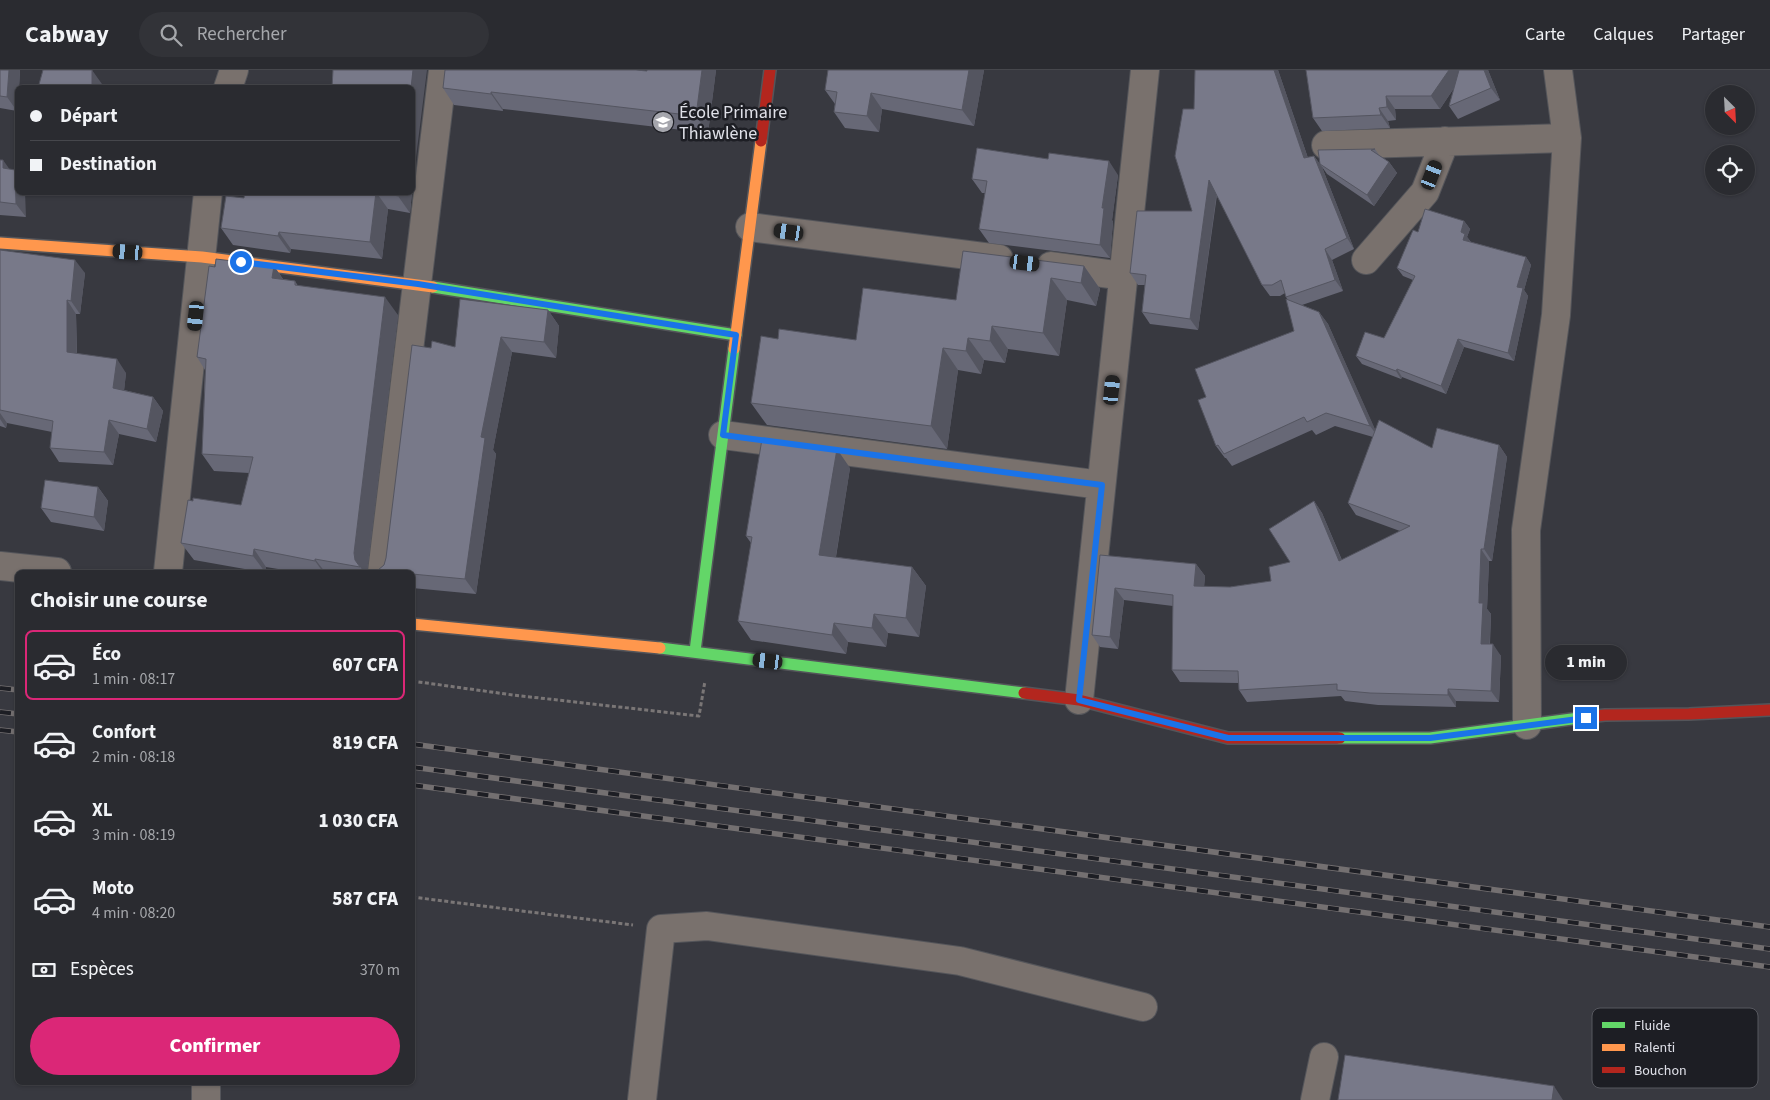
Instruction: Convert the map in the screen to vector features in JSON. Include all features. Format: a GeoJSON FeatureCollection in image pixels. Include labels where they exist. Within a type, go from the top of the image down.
{"type":"FeatureCollection","features":[{"type":"Feature","properties":{"kind":"street"},"geometry":{"type":"LineString","coordinates":[[229,85],[234,70]]}},
{"type":"Feature","properties":{"kind":"street"},"geometry":{"type":"LineString","coordinates":[[382,570],[443,70]]}},
{"type":"Feature","properties":{"kind":"street"},"geometry":{"type":"LineString","coordinates":[[695,651],[770,70]]}},
{"type":"Feature","properties":{"kind":"street"},"geometry":{"type":"LineString","coordinates":[[1079,700],[1145,70]]}},
{"type":"Feature","properties":{"kind":"street"},"geometry":{"type":"LineString","coordinates":[[1527,725],[1526,530],[1556,315],[1567,138],[1558,70]]}},
{"type":"Feature","properties":{"kind":"street"},"geometry":{"type":"LineString","coordinates":[[1326,145],[1567,138]]}},
{"type":"Feature","properties":{"kind":"street"},"geometry":{"type":"LineString","coordinates":[[1366,260],[1425,192],[1445,141]]}},
{"type":"Feature","properties":{"kind":"street"},"geometry":{"type":"LineString","coordinates":[[168,570],[208,195]]}},
{"type":"Feature","properties":{"kind":"street"},"geometry":{"type":"LineString","coordinates":[[750,227],[1123,276]]}},
{"type":"Feature","properties":{"kind":"street"},"geometry":{"type":"LineString","coordinates":[[0,242],[202,257],[418,284],[736,335]]}},
{"type":"Feature","properties":{"kind":"street"},"geometry":{"type":"LineString","coordinates":[[723,435],[1102,485]]}},
{"type":"Feature","properties":{"kind":"street"},"geometry":{"type":"LineString","coordinates":[[0,566],[37,570]]}},
{"type":"Feature","properties":{"kind":"street"},"geometry":{"type":"LineString","coordinates":[[415,624],[695,651],[1079,700],[1228,738],[1430,738],[1606,715],[1689,714],[1770,710]]}},
{"type":"Feature","properties":{"kind":"street"},"geometry":{"type":"LineString","coordinates":[[642,1100],[660,929],[707,926],[960,961],[1143,1008]]}},
{"type":"Feature","properties":{"kind":"street"},"geometry":{"type":"LineString","coordinates":[[1315,1100],[1324,1057]]}},
{"type":"Feature","properties":{"kind":"street"},"geometry":{"type":"LineString","coordinates":[[206,1085],[206,1100]]}},
{"type":"Feature","properties":{"kind":"path"},"geometry":{"type":"LineString","coordinates":[[415,681],[513,695],[698,716],[710,653]]}},
{"type":"Feature","properties":{"kind":"path"},"geometry":{"type":"LineString","coordinates":[[415,897],[660,929]]}},
{"type":"Feature","properties":{"kind":"building"},"geometry":{"type":"Polygon","coordinates":[[[0,70],[9,70],[7,97],[0,96],[0,70]]]}},
{"type":"Feature","properties":{"kind":"building"},"geometry":{"type":"Polygon","coordinates":[[[43,70],[92,70],[92,85],[39,85],[43,70]]]}},
{"type":"Feature","properties":{"kind":"building"},"geometry":{"type":"Polygon","coordinates":[[[333,70],[413,70],[411,85],[332,85],[333,70]]]}},
{"type":"Feature","properties":{"kind":"building"},"geometry":{"type":"Polygon","coordinates":[[[445,70],[702,70],[696,116],[443,88],[445,70]]]}},
{"type":"Feature","properties":{"kind":"building"},"geometry":{"type":"Polygon","coordinates":[[[828,70],[969,70],[962,110],[871,93],[867,116],[834,112],[837,92],[825,90],[828,70]]]}},
{"type":"Feature","properties":{"kind":"building"},"geometry":{"type":"Polygon","coordinates":[[[1195,70],[1274,70],[1304,158],[1314,156],[1347,238],[1325,249],[1335,280],[1286,297],[1281,280],[1272,285],[1262,285],[1209,180],[1190,319],[1142,312],[1146,275],[1130,273],[1137,211],[1192,211],[1175,156],[1183,109],[1194,109],[1195,70]]]}},
{"type":"Feature","properties":{"kind":"building"},"geometry":{"type":"Polygon","coordinates":[[[1306,70],[1449,70],[1431,96],[1386,96],[1387,107],[1379,108],[1381,115],[1313,118],[1306,70]]]}},
{"type":"Feature","properties":{"kind":"building"},"geometry":{"type":"Polygon","coordinates":[[[1459,70],[1484,70],[1491,88],[1449,106],[1459,70]]]}},
{"type":"Feature","properties":{"kind":"building"},"geometry":{"type":"Polygon","coordinates":[[[977,148],[1048,159],[1049,153],[1109,161],[1102,208],[1104,208],[1100,245],[979,229],[987,181],[972,179],[977,148]]]}},
{"type":"Feature","properties":{"kind":"building"},"geometry":{"type":"Polygon","coordinates":[[[1375,149],[1371,150],[1389,162],[1367,195],[1320,164],[1318,150],[1375,149]]]}},
{"type":"Feature","properties":{"kind":"building"},"geometry":{"type":"Polygon","coordinates":[[[0,160],[3,160],[3,168],[15,170],[16,204],[0,202],[0,160]]]}},
{"type":"Feature","properties":{"kind":"building"},"geometry":{"type":"Polygon","coordinates":[[[244,195],[376,195],[370,242],[279,232],[278,236],[221,228],[226,196],[244,198],[244,195]]]}},
{"type":"Feature","properties":{"kind":"building"},"geometry":{"type":"Polygon","coordinates":[[[1425,209],[1464,221],[1461,232],[1465,234],[1463,240],[1526,257],[1517,287],[1523,288],[1508,353],[1458,339],[1441,386],[1356,356],[1365,332],[1384,338],[1415,276],[1397,268],[1413,230],[1418,232],[1425,209]]]}},
{"type":"Feature","properties":{"kind":"building"},"geometry":{"type":"Polygon","coordinates":[[[0,250],[75,260],[71,301],[67,300],[67,352],[117,359],[113,388],[153,397],[147,429],[109,420],[104,452],[50,448],[53,421],[0,410],[0,250]]]}},
{"type":"Feature","properties":{"kind":"building"},"geometry":{"type":"Polygon","coordinates":[[[963,251],[1084,266],[1081,283],[1051,278],[1043,333],[992,326],[990,341],[968,338],[966,351],[943,348],[931,426],[751,403],[761,336],[778,339],[779,329],[856,340],[863,288],[956,300],[963,251]]]}},
{"type":"Feature","properties":{"kind":"building"},"geometry":{"type":"Polygon","coordinates":[[[216,259],[274,266],[272,278],[295,281],[295,285],[385,297],[354,553],[355,560],[360,567],[315,559],[315,561],[254,549],[253,556],[181,543],[188,500],[193,501],[193,498],[241,505],[253,457],[202,454],[206,359],[197,357],[209,266],[215,267],[216,259]]]}},
{"type":"Feature","properties":{"kind":"building"},"geometry":{"type":"Polygon","coordinates":[[[460,299],[548,310],[544,342],[501,337],[481,437],[485,438],[465,579],[415,574],[415,570],[378,570],[384,565],[386,558],[412,345],[431,348],[432,341],[455,347],[460,299]]]}},
{"type":"Feature","properties":{"kind":"building"},"geometry":{"type":"Polygon","coordinates":[[[1286,299],[1319,312],[1370,426],[1326,413],[1307,422],[1304,417],[1224,454],[1218,445],[1216,446],[1198,400],[1206,397],[1195,369],[1294,331],[1286,299]]]}},
{"type":"Feature","properties":{"kind":"building"},"geometry":{"type":"Polygon","coordinates":[[[1379,420],[1432,448],[1437,428],[1499,445],[1484,549],[1481,549],[1479,603],[1483,603],[1481,644],[1493,644],[1491,691],[1448,689],[1448,695],[1370,693],[1337,690],[1337,684],[1239,690],[1238,671],[1172,670],[1173,595],[1115,588],[1110,637],[1092,635],[1100,555],[1196,564],[1194,586],[1230,587],[1271,581],[1269,567],[1290,562],[1269,529],[1314,501],[1339,561],[1410,526],[1348,503],[1379,420]]]}},
{"type":"Feature","properties":{"kind":"building"},"geometry":{"type":"Polygon","coordinates":[[[762,439],[837,449],[819,555],[912,567],[906,618],[874,614],[872,628],[834,623],[832,635],[738,621],[752,537],[746,536],[762,439]]]}},
{"type":"Feature","properties":{"kind":"building"},"geometry":{"type":"Polygon","coordinates":[[[45,480],[98,487],[94,517],[41,508],[45,480]]]}},
{"type":"Feature","properties":{"kind":"building"},"geometry":{"type":"Polygon","coordinates":[[[1345,1055],[1554,1086],[1552,1100],[1338,1100],[1345,1055]]]}},
{"type":"Feature","properties":{"kind":"railway"},"geometry":{"type":"LineString","coordinates":[[0,688],[15,690]]}},
{"type":"Feature","properties":{"kind":"railway"},"geometry":{"type":"LineString","coordinates":[[0,712],[15,714]]}},
{"type":"Feature","properties":{"kind":"railway"},"geometry":{"type":"LineString","coordinates":[[0,730],[15,732]]}},
{"type":"Feature","properties":{"kind":"railway"},"geometry":{"type":"LineString","coordinates":[[415,744],[1770,927]]}},
{"type":"Feature","properties":{"kind":"railway"},"geometry":{"type":"LineString","coordinates":[[415,767],[1770,949]]}},
{"type":"Feature","properties":{"kind":"railway"},"geometry":{"type":"LineString","coordinates":[[415,785],[1770,967]]}},
{"type":"Feature","properties":{"kind":"traffic: fast"},"geometry":{"type":"LineString","coordinates":[[433,287],[736,335]]}},
{"type":"Feature","properties":{"kind":"traffic: fast"},"geometry":{"type":"LineString","coordinates":[[695,651],[734,349]]}},
{"type":"Feature","properties":{"kind":"traffic: fast"},"geometry":{"type":"LineString","coordinates":[[660,648],[1024,693]]}},
{"type":"Feature","properties":{"kind":"traffic: fast"},"geometry":{"type":"LineString","coordinates":[[1340,738],[1430,738],[1579,718]]}},
{"type":"Feature","properties":{"kind":"traffic: slow"},"geometry":{"type":"LineString","coordinates":[[734,349],[761,141]]}},
{"type":"Feature","properties":{"kind":"traffic: slow"},"geometry":{"type":"LineString","coordinates":[[0,243],[202,257],[433,287]]}},
{"type":"Feature","properties":{"kind":"traffic: slow"},"geometry":{"type":"LineString","coordinates":[[415,624],[660,648]]}},
{"type":"Feature","properties":{"kind":"traffic: jam"},"geometry":{"type":"LineString","coordinates":[[761,141],[770,70]]}},
{"type":"Feature","properties":{"kind":"traffic: jam"},"geometry":{"type":"LineString","coordinates":[[1024,693],[1079,700],[1228,738],[1340,738]]}},
{"type":"Feature","properties":{"kind":"traffic: jam"},"geometry":{"type":"LineString","coordinates":[[1579,718],[1605,715],[1689,714],[1770,710]]}},
{"type":"Feature","properties":{"kind":"place","name":"École Primaire Thiawlène"},"geometry":{"type":"Point","coordinates":[663,122]}},
{"type":"Feature","properties":{"kind":"route"},"geometry":{"type":"LineString","coordinates":[[241,262],[418,284],[736,335],[723,435],[1102,485],[1079,700],[1228,738],[1430,738],[1586,718]]}}]}
